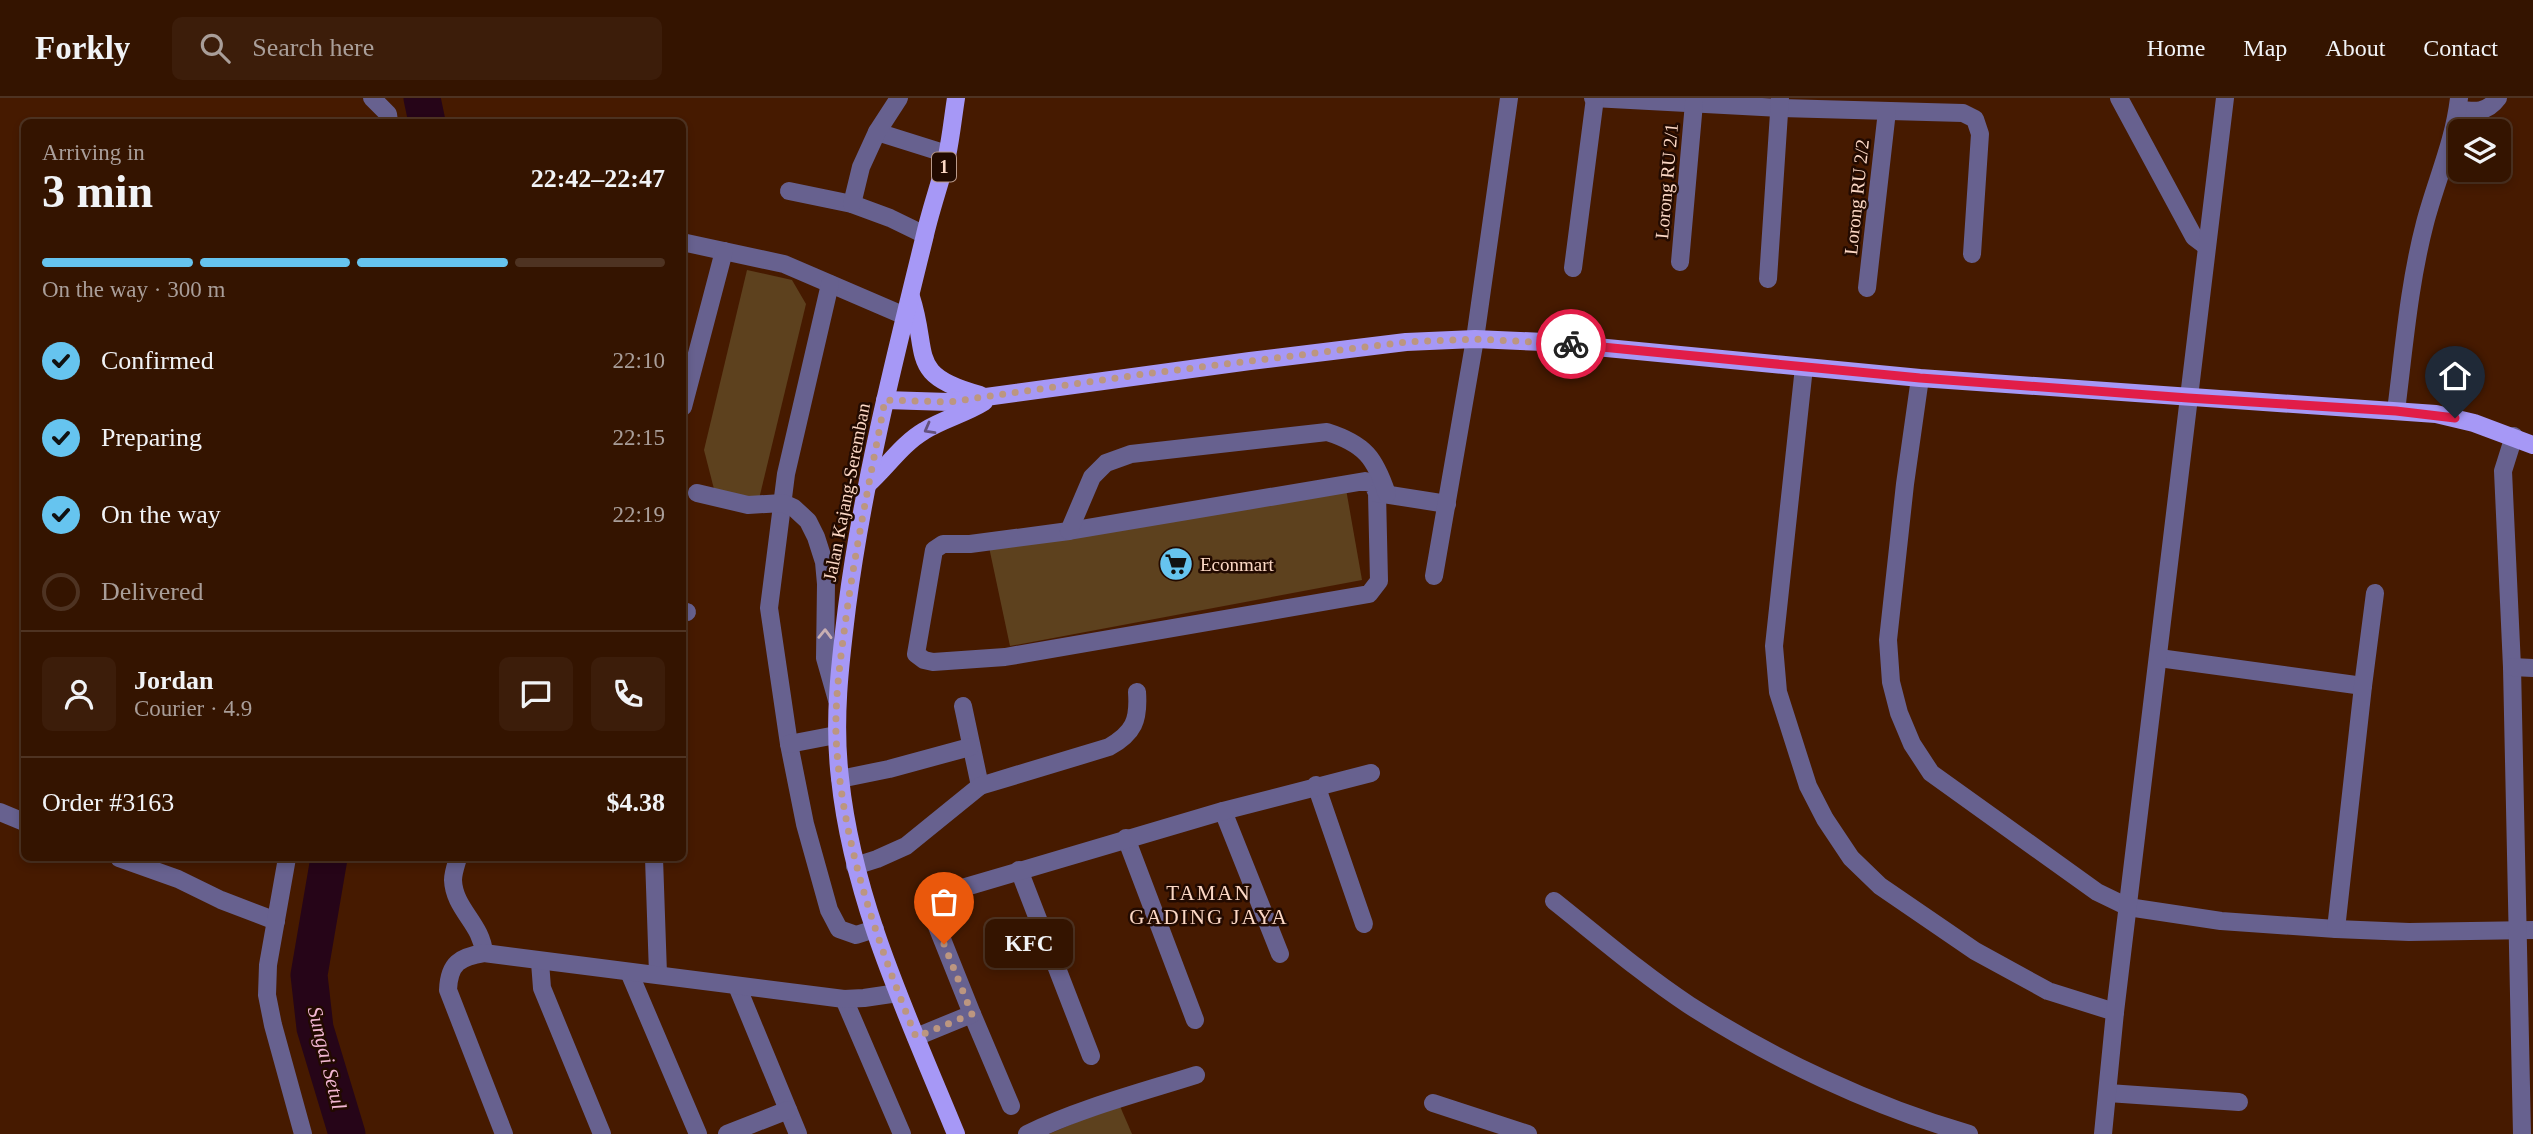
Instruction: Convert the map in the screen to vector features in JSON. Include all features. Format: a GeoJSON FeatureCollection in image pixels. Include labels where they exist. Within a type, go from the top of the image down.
{"type":"FeatureCollection","features":[{"type":"Feature","properties":{"kind":"main road","name":"Jalan Kajang-Seremban"},"geometry":{"type":"LineString","coordinates":[[956,98],[947,154],[905,316],[868,484],[852,569],[836,700],[840,779],[855,866],[898,993],[956,1134]]}},
{"type":"Feature","properties":{"kind":"main road"},"geometry":{"type":"LineString","coordinates":[[910,296],[916,315],[920,349],[926,365],[937,378],[947,384],[990,398]]}},
{"type":"Feature","properties":{"kind":"main road"},"geometry":{"type":"LineString","coordinates":[[885,400],[949,402],[990,398],[1144,374],[1406,342],[1475,339],[1557,343],[1920,378],[2436,414],[2474,423],[2533,445]]}},
{"type":"Feature","properties":{"kind":"main road"},"geometry":{"type":"LineString","coordinates":[[868,484],[910,441],[925,430],[990,398]]}},
{"type":"Feature","properties":{"kind":"street"},"geometry":{"type":"LineString","coordinates":[[372,98],[388,114],[389,119]]}},
{"type":"Feature","properties":{"kind":"street"},"geometry":{"type":"LineString","coordinates":[[852,204],[861,167],[877,132],[899,98]]}},
{"type":"Feature","properties":{"kind":"street"},"geometry":{"type":"LineString","coordinates":[[1434,576],[1475,339],[1509,98]]}},
{"type":"Feature","properties":{"kind":"street"},"geometry":{"type":"LineString","coordinates":[[1573,268],[1594,98],[1694,103],[1781,103],[1887,111],[1963,113],[1975,119],[1980,134],[1972,254]]}},
{"type":"Feature","properties":{"kind":"street"},"geometry":{"type":"LineString","coordinates":[[2119,98],[2194,237],[2206,246]]}},
{"type":"Feature","properties":{"kind":"street"},"geometry":{"type":"LineString","coordinates":[[2104,1134],[2115,1012],[2225,98]]}},
{"type":"Feature","properties":{"kind":"street"},"geometry":{"type":"LineString","coordinates":[[2396,411],[2412,282],[2425,222],[2447,156],[2459,103],[2477,112],[2488,108],[2498,98]]}},
{"type":"Feature","properties":{"kind":"street","name":"Lorong RU 2/1"},"geometry":{"type":"LineString","coordinates":[[1680,262],[1694,103]]}},
{"type":"Feature","properties":{"kind":"street"},"geometry":{"type":"LineString","coordinates":[[1768,279],[1781,103]]}},
{"type":"Feature","properties":{"kind":"street","name":"Lorong RU 2/2"},"geometry":{"type":"LineString","coordinates":[[1867,288],[1887,111]]}},
{"type":"Feature","properties":{"kind":"street"},"geometry":{"type":"LineString","coordinates":[[877,132],[947,154]]}},
{"type":"Feature","properties":{"kind":"street"},"geometry":{"type":"LineString","coordinates":[[789,191],[852,204],[891,218],[925,235]]}},
{"type":"Feature","properties":{"kind":"street"},"geometry":{"type":"LineString","coordinates":[[686,243],[784,264],[905,316]]}},
{"type":"Feature","properties":{"kind":"street"},"geometry":{"type":"LineString","coordinates":[[686,396],[724,251]]}},
{"type":"Feature","properties":{"kind":"street"},"geometry":{"type":"LineString","coordinates":[[831,284],[786,474],[769,608],[789,744],[805,824],[829,910],[839,929],[856,935],[875,929]]}},
{"type":"Feature","properties":{"kind":"street"},"geometry":{"type":"LineString","coordinates":[[1804,367],[1774,646],[1779,692],[1793,746],[1808,786],[1825,819],[1851,858],[1881,886],[1975,951],[2048,991],[2115,1012]]}},
{"type":"Feature","properties":{"kind":"street"},"geometry":{"type":"LineString","coordinates":[[1920,378],[1888,640],[1891,682],[1899,713],[1912,744],[1931,773],[2097,892],[2128,906],[2221,921],[2336,929],[2409,932],[2526,930]]}},
{"type":"Feature","properties":{"kind":"street"},"geometry":{"type":"LineString","coordinates":[[1069,531],[1092,477],[1106,463],[1131,454],[1327,432],[1343,437],[1370,454],[1379,470],[1382,494],[1379,581],[1369,594],[1005,657],[933,662],[916,654],[934,550],[938,546],[1069,531],[1365,481],[1373,484],[1382,494],[1447,503]]}},
{"type":"Feature","properties":{"kind":"street"},"geometry":{"type":"LineString","coordinates":[[2514,436],[2503,471],[2526,930],[2522,1134]]}},
{"type":"Feature","properties":{"kind":"street"},"geometry":{"type":"LineString","coordinates":[[697,493],[748,505],[783,503],[794,508],[808,521],[824,562],[825,658],[836,700]]}},
{"type":"Feature","properties":{"kind":"street"},"geometry":{"type":"LineString","coordinates":[[2336,929],[2375,593]]}},
{"type":"Feature","properties":{"kind":"street"},"geometry":{"type":"LineString","coordinates":[[2159,658],[2363,686]]}},
{"type":"Feature","properties":{"kind":"street"},"geometry":{"type":"LineString","coordinates":[[2512,667],[2533,668]]}},
{"type":"Feature","properties":{"kind":"street"},"geometry":{"type":"LineString","coordinates":[[855,866],[906,846],[980,786],[1109,747],[1121,740],[1132,729],[1139,709],[1137,692]]}},
{"type":"Feature","properties":{"kind":"street"},"geometry":{"type":"LineString","coordinates":[[963,706],[980,786]]}},
{"type":"Feature","properties":{"kind":"street"},"geometry":{"type":"LineString","coordinates":[[789,744],[836,735]]}},
{"type":"Feature","properties":{"kind":"street"},"geometry":{"type":"LineString","coordinates":[[840,779],[970,747]]}},
{"type":"Feature","properties":{"kind":"street"},"geometry":{"type":"LineString","coordinates":[[1011,1106],[936,924],[937,905],[952,891],[1223,810],[1371,773]]}},
{"type":"Feature","properties":{"kind":"street"},"geometry":{"type":"LineString","coordinates":[[1316,785],[1364,924]]}},
{"type":"Feature","properties":{"kind":"street"},"geometry":{"type":"LineString","coordinates":[[1223,810],[1280,954]]}},
{"type":"Feature","properties":{"kind":"street"},"geometry":{"type":"LineString","coordinates":[[0,812],[21,821]]}},
{"type":"Feature","properties":{"kind":"street"},"geometry":{"type":"LineString","coordinates":[[1126,838],[1195,1020]]}},
{"type":"Feature","properties":{"kind":"street"},"geometry":{"type":"LineString","coordinates":[[127,861],[178,879],[221,900],[276,921]]}},
{"type":"Feature","properties":{"kind":"street"},"geometry":{"type":"LineString","coordinates":[[286,861],[268,965],[267,995],[303,1134]]}},
{"type":"Feature","properties":{"kind":"street"},"geometry":{"type":"LineString","coordinates":[[457,861],[453,878],[455,891],[464,911],[479,931],[484,953]]}},
{"type":"Feature","properties":{"kind":"street"},"geometry":{"type":"LineString","coordinates":[[654,861],[658,974]]}},
{"type":"Feature","properties":{"kind":"street"},"geometry":{"type":"LineString","coordinates":[[1019,870],[1091,1056]]}},
{"type":"Feature","properties":{"kind":"street"},"geometry":{"type":"LineString","coordinates":[[1554,901],[1688,1004],[1786,1061],[1897,1109],[1969,1134]]}},
{"type":"Feature","properties":{"kind":"street"},"geometry":{"type":"LineString","coordinates":[[504,1134],[448,990],[448,975],[458,960],[469,955],[484,953],[844,999],[898,993]]}},
{"type":"Feature","properties":{"kind":"street"},"geometry":{"type":"LineString","coordinates":[[540,962],[542,988],[602,1134]]}},
{"type":"Feature","properties":{"kind":"street"},"geometry":{"type":"LineString","coordinates":[[629,972],[698,1134]]}},
{"type":"Feature","properties":{"kind":"street"},"geometry":{"type":"LineString","coordinates":[[737,986],[798,1134]]}},
{"type":"Feature","properties":{"kind":"street"},"geometry":{"type":"LineString","coordinates":[[844,999],[902,1134]]}},
{"type":"Feature","properties":{"kind":"street"},"geometry":{"type":"LineString","coordinates":[[916,1037],[972,1014]]}},
{"type":"Feature","properties":{"kind":"street"},"geometry":{"type":"LineString","coordinates":[[1027,1134],[1051,1122],[1196,1075]]}},
{"type":"Feature","properties":{"kind":"street"},"geometry":{"type":"LineString","coordinates":[[2108,1093],[2239,1102]]}},
{"type":"Feature","properties":{"kind":"street"},"geometry":{"type":"LineString","coordinates":[[1433,1103],[1528,1134]]}},
{"type":"Feature","properties":{"kind":"street"},"geometry":{"type":"LineString","coordinates":[[727,1134],[788,1111]]}},
{"type":"Feature","properties":{"kind":"building"},"geometry":{"type":"Polygon","coordinates":[[[747,270],[792,280],[806,304],[759,499],[714,489],[704,450],[747,270]]]}},
{"type":"Feature","properties":{"kind":"building","name":"Econmart"},"geometry":{"type":"Polygon","coordinates":[[[1346,489],[1362,580],[1010,646],[989,547],[1346,489]]]}},
{"type":"Feature","properties":{"kind":"building"},"geometry":{"type":"Polygon","coordinates":[[[1119,1104],[1132,1134],[1049,1134],[1119,1104]]]}},
{"type":"Feature","properties":{"kind":"waterway","name":"Sungai Setul"},"geometry":{"type":"LineString","coordinates":[[422,98],[426,119]]}},
{"type":"Feature","properties":{"kind":"waterway","name":"Sungai Setul"},"geometry":{"type":"LineString","coordinates":[[328,861],[309,975],[315,1028],[347,1134]]}},
{"type":"Feature","properties":{"kind":"way so far"},"geometry":{"type":"LineString","coordinates":[[944,944],[972,1014],[916,1037],[875,929],[855,866],[847,828],[836,735],[839,666],[852,569],[885,400],[949,402],[990,398],[1144,374],[1406,342],[1475,339],[1571,344]]}},
{"type":"Feature","properties":{"kind":"place","name":"Econmart"},"geometry":{"type":"Point","coordinates":[1176,564]}},
{"type":"Feature","properties":{"kind":"place","name":"KFC"},"geometry":{"type":"Point","coordinates":[944,944]}},
{"type":"Feature","properties":{"kind":"district","name":"TAMAN GADING JAYA"},"geometry":{"type":"Point","coordinates":[1209,905]}},
{"type":"Feature","properties":{"kind":"route"},"geometry":{"type":"LineString","coordinates":[[1571,344],[1920,378],[2396,411],[2455,418]]}}]}
